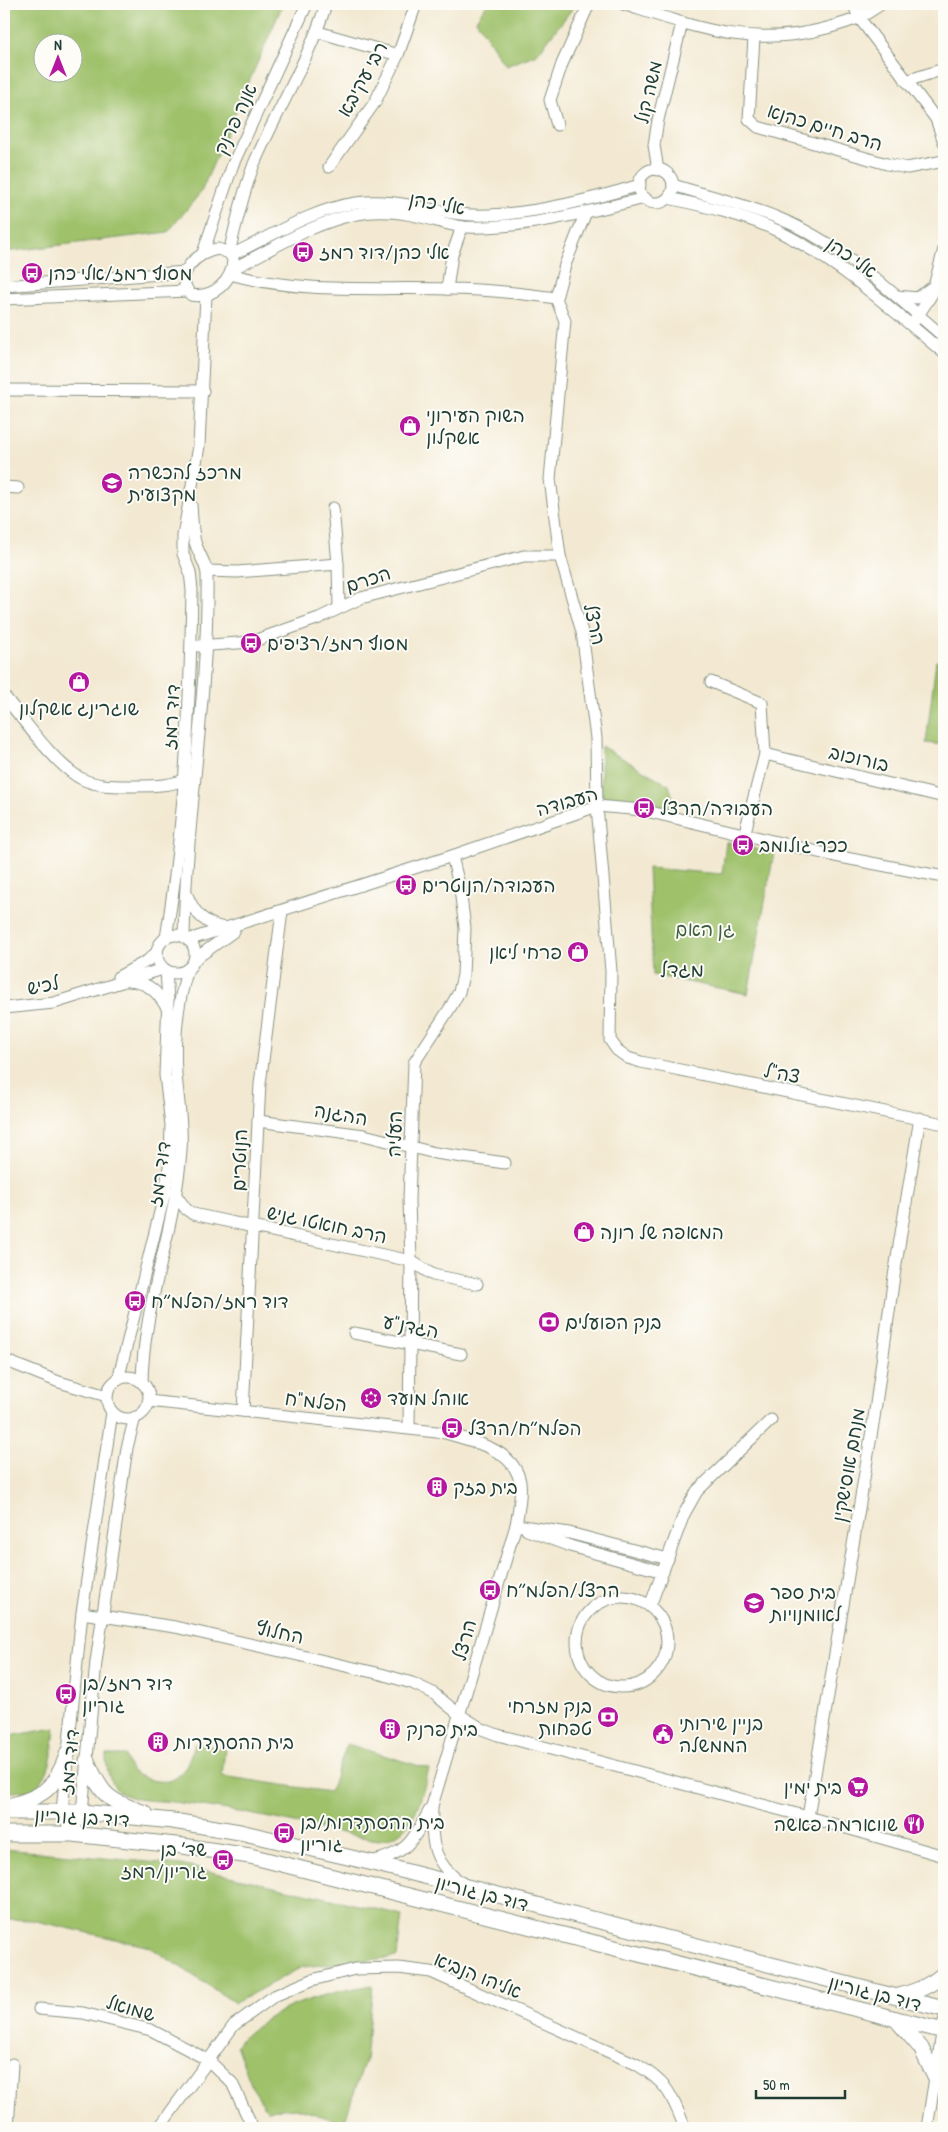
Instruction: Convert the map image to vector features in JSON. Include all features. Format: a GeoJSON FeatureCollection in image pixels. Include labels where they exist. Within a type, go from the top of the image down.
{"type":"FeatureCollection","features":[{"type":"Feature","properties":{"kind":"main road"},"geometry":{"type":"LineString","coordinates":[[4,1807],[46,1791],[62,1772],[68,1752]]}},
{"type":"Feature","properties":{"kind":"main road"},"geometry":{"type":"LineString","coordinates":[[87,1761],[107,1797],[138,1810],[173,1821]]}},
{"type":"Feature","properties":{"kind":"main road","name":"דוד בן גוריון"},"geometry":{"type":"LineString","coordinates":[[4,1812],[82,1812],[173,1821],[240,1832],[369,1862],[474,1891],[944,2009]]}},
{"type":"Feature","properties":{"kind":"main road","name":"דוד בן גוריון"},"geometry":{"type":"LineString","coordinates":[[4,1834],[72,1834],[176,1845],[250,1856],[896,2019],[944,2028]]}},
{"type":"Feature","properties":{"kind":"main road"},"geometry":{"type":"LineString","coordinates":[[896,1996],[917,1991],[932,1984],[944,1974]]}},
{"type":"Feature","properties":{"kind":"main road"},"geometry":{"type":"LineString","coordinates":[[896,2019],[921,2048],[935,2077]]}},
{"type":"Feature","properties":{"kind":"street","name":"אנה פרנק"},"geometry":{"type":"LineString","coordinates":[[203,253],[233,164],[307,4]]}},
{"type":"Feature","properties":{"kind":"street","name":"אנה פרנק"},"geometry":{"type":"LineString","coordinates":[[230,254],[239,210],[254,166],[318,32],[326,4]]}},
{"type":"Feature","properties":{"kind":"street","name":"רבי עקיבא"},"geometry":{"type":"LineString","coordinates":[[329,166],[374,102],[398,55],[416,4]]}},
{"type":"Feature","properties":{"kind":"street"},"geometry":{"type":"LineString","coordinates":[[556,126],[550,100],[562,64],[589,4]]}},
{"type":"Feature","properties":{"kind":"street"},"geometry":{"type":"LineString","coordinates":[[623,4],[682,23],[754,38],[817,31],[860,19],[882,4]]}},
{"type":"Feature","properties":{"kind":"street"},"geometry":{"type":"LineString","coordinates":[[852,4],[860,19],[936,119],[944,142]]}},
{"type":"Feature","properties":{"kind":"street","name":"משה קול"},"geometry":{"type":"LineString","coordinates":[[658,170],[654,145],[658,120],[682,23]]}},
{"type":"Feature","properties":{"kind":"street"},"geometry":{"type":"LineString","coordinates":[[318,32],[398,55]]}},
{"type":"Feature","properties":{"kind":"street","name":"הרב חיים כהנא"},"geometry":{"type":"LineString","coordinates":[[754,38],[749,119],[758,127],[907,168],[944,161]]}},
{"type":"Feature","properties":{"kind":"street"},"geometry":{"type":"LineString","coordinates":[[906,81],[944,69]]}},
{"type":"Feature","properties":{"kind":"street"},"geometry":{"type":"LineString","coordinates":[[658,170],[670,176],[673,185],[668,198],[659,203],[645,198],[640,185],[645,174],[658,170]]}},
{"type":"Feature","properties":{"kind":"street","name":"אלי כהן"},"geometry":{"type":"LineString","coordinates":[[230,254],[311,217],[354,203],[394,202],[452,214],[496,214],[574,202],[640,185]]}},
{"type":"Feature","properties":{"kind":"street","name":"אלי כהן"},"geometry":{"type":"LineString","coordinates":[[673,185],[779,218],[825,243],[894,295],[944,337]]}},
{"type":"Feature","properties":{"kind":"street","name":"אלי כהן"},"geometry":{"type":"LineString","coordinates":[[231,271],[330,221],[359,214],[396,213],[462,227],[508,225],[586,212],[645,198]]}},
{"type":"Feature","properties":{"kind":"street","name":"אלי כהן"},"geometry":{"type":"LineString","coordinates":[[668,198],[702,206],[777,231],[818,253],[865,286],[944,353]]}},
{"type":"Feature","properties":{"kind":"street"},"geometry":{"type":"LineString","coordinates":[[231,271],[284,286],[363,289],[447,288],[514,292],[556,298],[565,265],[586,212]]}},
{"type":"Feature","properties":{"kind":"street"},"geometry":{"type":"LineString","coordinates":[[447,288],[452,255],[462,227]]}},
{"type":"Feature","properties":{"kind":"street"},"geometry":{"type":"LineString","coordinates":[[218,249],[230,254],[233,258],[231,271],[220,287],[206,295],[191,295],[187,291],[185,284],[186,272],[193,260],[203,253],[218,249]]}},
{"type":"Feature","properties":{"kind":"street"},"geometry":{"type":"LineString","coordinates":[[911,325],[919,315],[935,285],[944,249]]}},
{"type":"Feature","properties":{"kind":"street"},"geometry":{"type":"LineString","coordinates":[[4,286],[186,272]]}},
{"type":"Feature","properties":{"kind":"street"},"geometry":{"type":"LineString","coordinates":[[894,295],[917,298],[927,293],[935,285]]}},
{"type":"Feature","properties":{"kind":"street"},"geometry":{"type":"LineString","coordinates":[[4,299],[187,291]]}},
{"type":"Feature","properties":{"kind":"street","name":"דוד רמז"},"geometry":{"type":"LineString","coordinates":[[166,938],[175,883],[185,780],[192,582],[182,547],[183,524],[190,498],[199,446],[206,295]]}},
{"type":"Feature","properties":{"kind":"street","name":"הרצל"},"geometry":{"type":"LineString","coordinates":[[556,298],[565,321],[550,480],[560,556],[582,632],[596,738],[597,806],[610,971],[610,1040],[617,1050]]}},
{"type":"Feature","properties":{"kind":"street"},"geometry":{"type":"LineString","coordinates":[[4,390],[133,389],[203,391]]}},
{"type":"Feature","properties":{"kind":"street"},"geometry":{"type":"LineString","coordinates":[[4,487],[18,488]]}},
{"type":"Feature","properties":{"kind":"street","name":"דוד רמז"},"geometry":{"type":"LineString","coordinates":[[186,938],[185,892],[205,646],[207,571],[196,543],[190,498]]}},
{"type":"Feature","properties":{"kind":"street"},"geometry":{"type":"LineString","coordinates":[[334,508],[339,608]]}},
{"type":"Feature","properties":{"kind":"street","name":"הכרם"},"geometry":{"type":"LineString","coordinates":[[191,646],[251,642],[319,618],[361,598],[524,556],[560,556]]}},
{"type":"Feature","properties":{"kind":"street"},"geometry":{"type":"LineString","coordinates":[[207,571],[237,572],[338,564]]}},
{"type":"Feature","properties":{"kind":"street"},"geometry":{"type":"LineString","coordinates":[[711,682],[762,704],[764,754],[744,836]]}},
{"type":"Feature","properties":{"kind":"street"},"geometry":{"type":"LineString","coordinates":[[4,696],[58,759],[71,772],[84,779],[102,785],[167,785],[185,780],[196,774]]}},
{"type":"Feature","properties":{"kind":"street","name":"בורוכוב"},"geometry":{"type":"LineString","coordinates":[[764,754],[944,797]]}},
{"type":"Feature","properties":{"kind":"street","name":"העבודה"},"geometry":{"type":"LineString","coordinates":[[192,964],[225,935],[266,917],[597,806],[642,810],[744,836],[944,877]]}},
{"type":"Feature","properties":{"kind":"street","name":"העליה"},"geometry":{"type":"LineString","coordinates":[[409,1428],[410,1147],[414,1063],[459,992],[463,975],[465,928],[460,889],[452,856]]}},
{"type":"Feature","properties":{"kind":"street"},"geometry":{"type":"LineString","coordinates":[[185,892],[196,913],[203,920],[209,924],[227,928]]}},
{"type":"Feature","properties":{"kind":"street","name":"הנוטרים"},"geometry":{"type":"LineString","coordinates":[[243,1411],[260,1084],[282,911]]}},
{"type":"Feature","properties":{"kind":"street","name":"העבודה"},"geometry":{"type":"LineString","coordinates":[[186,938],[266,917]]}},
{"type":"Feature","properties":{"kind":"street"},"geometry":{"type":"LineString","coordinates":[[171,936],[186,938],[194,948],[192,964],[178,973],[165,970],[158,961],[157,952],[166,938],[171,936]]}},
{"type":"Feature","properties":{"kind":"street","name":"לכיש"},"geometry":{"type":"LineString","coordinates":[[88,992],[147,962],[157,952]]}},
{"type":"Feature","properties":{"kind":"street","name":"דוד רמז"},"geometry":{"type":"LineString","coordinates":[[142,1383],[145,1333],[175,1194],[182,1133],[176,1074],[177,1022],[192,964]]}},
{"type":"Feature","properties":{"kind":"street","name":"דוד רמז"},"geometry":{"type":"LineString","coordinates":[[118,1380],[152,1245],[170,1161],[171,1125],[165,1059],[167,1008],[165,970]]}},
{"type":"Feature","properties":{"kind":"street","name":"לכיש"},"geometry":{"type":"LineString","coordinates":[[4,1008],[54,1002],[165,970]]}},
{"type":"Feature","properties":{"kind":"street"},"geometry":{"type":"LineString","coordinates":[[123,981],[142,983],[150,987],[157,992],[167,1008]]}},
{"type":"Feature","properties":{"kind":"street","name":"צה\"ל"},"geometry":{"type":"LineString","coordinates":[[617,1050],[628,1058],[641,1062],[944,1124]]}},
{"type":"Feature","properties":{"kind":"street","name":"מנחם אוסישקין"},"geometry":{"type":"LineString","coordinates":[[808,1817],[874,1418],[894,1276],[920,1118]]}},
{"type":"Feature","properties":{"kind":"street","name":"ההגנה"},"geometry":{"type":"LineString","coordinates":[[258,1121],[364,1135],[410,1147],[505,1163]]}},
{"type":"Feature","properties":{"kind":"street","name":"הרב חואטו גניש"},"geometry":{"type":"LineString","coordinates":[[175,1194],[186,1210],[193,1214],[411,1261],[433,1275],[477,1284]]}},
{"type":"Feature","properties":{"kind":"street","name":"הגדנ\"ע"},"geometry":{"type":"LineString","coordinates":[[354,1333],[461,1354]]}},
{"type":"Feature","properties":{"kind":"street"},"geometry":{"type":"LineString","coordinates":[[4,1360],[59,1382],[107,1396]]}},
{"type":"Feature","properties":{"kind":"street"},"geometry":{"type":"LineString","coordinates":[[130,1377],[142,1383],[148,1394],[148,1401],[144,1411],[136,1417],[124,1418],[112,1412],[107,1396],[112,1384],[118,1380],[130,1377]]}},
{"type":"Feature","properties":{"kind":"street","name":"הפלמ\"ח"},"geometry":{"type":"LineString","coordinates":[[148,1401],[446,1433],[487,1446],[512,1462],[520,1482]]}},
{"type":"Feature","properties":{"kind":"street","name":"דוד רמז"},"geometry":{"type":"LineString","coordinates":[[72,1834],[62,1811],[82,1612],[112,1412]]}},
{"type":"Feature","properties":{"kind":"street","name":"דוד רמז"},"geometry":{"type":"LineString","coordinates":[[72,1834],[82,1812],[90,1715],[103,1616],[126,1448],[136,1417]]}},
{"type":"Feature","properties":{"kind":"street"},"geometry":{"type":"LineString","coordinates":[[650,1606],[684,1514],[697,1491],[771,1420]]}},
{"type":"Feature","properties":{"kind":"street","name":"הרצל"},"geometry":{"type":"LineString","coordinates":[[369,1862],[390,1858],[404,1850],[414,1838],[432,1806],[516,1526],[520,1482]]}},
{"type":"Feature","properties":{"kind":"street"},"geometry":{"type":"LineString","coordinates":[[516,1526],[569,1533],[668,1559]]}},
{"type":"Feature","properties":{"kind":"street"},"geometry":{"type":"LineString","coordinates":[[516,1526],[570,1546],[663,1572]]}},
{"type":"Feature","properties":{"kind":"street"},"geometry":{"type":"LineString","coordinates":[[620,1596],[636,1598],[650,1606],[660,1616],[667,1636],[665,1658],[658,1670],[647,1680],[634,1686],[619,1687],[605,1684],[592,1677],[583,1666],[577,1651],[576,1635],[581,1620],[591,1608],[605,1599],[620,1596]]}},
{"type":"Feature","properties":{"kind":"street","name":"החלוץ"},"geometry":{"type":"LineString","coordinates":[[82,1612],[175,1626],[353,1666],[412,1683],[433,1693],[460,1715],[482,1729],[513,1739],[808,1817],[944,1856]]}},
{"type":"Feature","properties":{"kind":"street","name":"הרצל"},"geometry":{"type":"LineString","coordinates":[[432,1806],[431,1829],[439,1862],[449,1874],[474,1891]]}},
{"type":"Feature","properties":{"kind":"street","name":"אליהו הנביא"},"geometry":{"type":"LineString","coordinates":[[159,2128],[234,2025],[274,1996],[312,1980],[355,1969],[398,1968],[431,1972],[636,2064],[658,2077],[671,2093],[685,2128]]}},
{"type":"Feature","properties":{"kind":"street","name":"שמואל"},"geometry":{"type":"LineString","coordinates":[[39,2009],[83,2014],[151,2030],[208,2060],[232,2083],[254,2128]]}},
{"type":"Feature","properties":{"kind":"street"},"geometry":{"type":"LineString","coordinates":[[927,2128],[944,2028]]}},
{"type":"Feature","properties":{"kind":"street"},"geometry":{"type":"LineString","coordinates":[[8,2128],[12,2064]]}},
{"type":"Feature","properties":{"kind":"green space"},"geometry":{"type":"Polygon","coordinates":[[[4,4],[283,4],[201,192],[168,232],[4,252],[4,4]]]}},
{"type":"Feature","properties":{"kind":"green space"},"geometry":{"type":"Polygon","coordinates":[[[487,4],[576,4],[537,54],[506,66],[476,20],[487,4]]]}},
{"type":"Feature","properties":{"kind":"green space"},"geometry":{"type":"Polygon","coordinates":[[[936,661],[944,662],[944,745],[926,743],[936,661]]]}},
{"type":"Feature","properties":{"kind":"green space"},"geometry":{"type":"Polygon","coordinates":[[[601,746],[669,785],[673,798],[666,811],[601,800],[601,746]]]}},
{"type":"Feature","properties":{"kind":"green space","name":"גן האם"},"geometry":{"type":"Polygon","coordinates":[[[726,842],[774,853],[748,994],[653,975],[648,868],[722,874],[726,842]]]}},
{"type":"Feature","properties":{"kind":"green space"},"geometry":{"type":"Polygon","coordinates":[[[55,1728],[50,1762],[45,1776],[40,1783],[34,1790],[4,1793],[4,1737],[55,1728]]]}},
{"type":"Feature","properties":{"kind":"green space"},"geometry":{"type":"Polygon","coordinates":[[[194,1744],[225,1748],[222,1776],[330,1792],[347,1744],[429,1769],[419,1804],[408,1825],[400,1833],[390,1838],[377,1840],[225,1809],[137,1799],[123,1795],[115,1788],[110,1779],[106,1755],[125,1755],[129,1767],[141,1777],[158,1781],[168,1781],[177,1778],[184,1770],[194,1744]]]}},
{"type":"Feature","properties":{"kind":"green space"},"geometry":{"type":"Polygon","coordinates":[[[4,1849],[181,1865],[402,1915],[397,1957],[302,1967],[235,2003],[150,1947],[32,1920],[4,1919],[4,1849]]]}},
{"type":"Feature","properties":{"kind":"green space"},"geometry":{"type":"Polygon","coordinates":[[[373,1985],[365,2060],[344,2123],[296,2108],[267,2110],[252,2087],[236,2045],[265,2020],[299,2003],[317,1997],[373,1985]]]}},
{"type":"Feature","properties":{"kind":"place","name":"אלי כהן/דוד רמז"},"geometry":{"type":"Point","coordinates":[303,252]}},
{"type":"Feature","properties":{"kind":"place","name":"מסוף רמז/אלי כהן"},"geometry":{"type":"Point","coordinates":[32,273]}},
{"type":"Feature","properties":{"kind":"place","name":"השוק העירוני אשקלון"},"geometry":{"type":"Point","coordinates":[410,426]}},
{"type":"Feature","properties":{"kind":"place","name":"מרכז להכשרה מקצועית"},"geometry":{"type":"Point","coordinates":[112,483]}},
{"type":"Feature","properties":{"kind":"place","name":"מסוף רמז/רציפים"},"geometry":{"type":"Point","coordinates":[251,643]}},
{"type":"Feature","properties":{"kind":"place","name":"שוגרינג אשקלון"},"geometry":{"type":"Point","coordinates":[79,682]}},
{"type":"Feature","properties":{"kind":"place","name":"העבודה/הרצל"},"geometry":{"type":"Point","coordinates":[644,808]}},
{"type":"Feature","properties":{"kind":"place","name":"ככר גולומב"},"geometry":{"type":"Point","coordinates":[743,845]}},
{"type":"Feature","properties":{"kind":"place","name":"העבודה/הנוטרים"},"geometry":{"type":"Point","coordinates":[406,885]}},
{"type":"Feature","properties":{"kind":"place","name":"פרחי ליאן"},"geometry":{"type":"Point","coordinates":[578,952]}},
{"type":"Feature","properties":{"kind":"place","name":"המאפה של רונה"},"geometry":{"type":"Point","coordinates":[584,1232]}},
{"type":"Feature","properties":{"kind":"place","name":"דוד רמז/הפלמ״ח"},"geometry":{"type":"Point","coordinates":[135,1301]}},
{"type":"Feature","properties":{"kind":"place","name":"בנק הפועלים"},"geometry":{"type":"Point","coordinates":[549,1322]}},
{"type":"Feature","properties":{"kind":"place","name":"אוהל מועד"},"geometry":{"type":"Point","coordinates":[371,1398]}},
{"type":"Feature","properties":{"kind":"place","name":"הפלמ״ח/הרצל"},"geometry":{"type":"Point","coordinates":[452,1428]}},
{"type":"Feature","properties":{"kind":"place","name":"בית בזק"},"geometry":{"type":"Point","coordinates":[437,1487]}},
{"type":"Feature","properties":{"kind":"place","name":"הרצל/הפלמ״ח"},"geometry":{"type":"Point","coordinates":[490,1590]}},
{"type":"Feature","properties":{"kind":"place","name":"בית ספר לאומנויות"},"geometry":{"type":"Point","coordinates":[754,1603]}},
{"type":"Feature","properties":{"kind":"place","name":"דוד רמז/בן גוריון"},"geometry":{"type":"Point","coordinates":[66,1694]}},
{"type":"Feature","properties":{"kind":"place","name":"בנק מזרחי טפחות"},"geometry":{"type":"Point","coordinates":[608,1717]}},
{"type":"Feature","properties":{"kind":"place","name":"בית פרנק"},"geometry":{"type":"Point","coordinates":[390,1729]}},
{"type":"Feature","properties":{"kind":"place","name":"בניין שירותי הממשלה"},"geometry":{"type":"Point","coordinates":[663,1734]}},
{"type":"Feature","properties":{"kind":"place","name":"בית ההסתדרות"},"geometry":{"type":"Point","coordinates":[158,1742]}},
{"type":"Feature","properties":{"kind":"place","name":"בית ימין"},"geometry":{"type":"Point","coordinates":[858,1787]}},
{"type":"Feature","properties":{"kind":"place","name":"שווארמה פאשה"},"geometry":{"type":"Point","coordinates":[914,1824]}},
{"type":"Feature","properties":{"kind":"place","name":"בית ההסתדרות/בן גוריון"},"geometry":{"type":"Point","coordinates":[284,1833]}},
{"type":"Feature","properties":{"kind":"place","name":"שד׳ בן גוריון/רמז"},"geometry":{"type":"Point","coordinates":[223,1860]}},
{"type":"Feature","properties":{"kind":"district","name":"מגדל"},"geometry":{"type":"Point","coordinates":[682,970]}}]}
